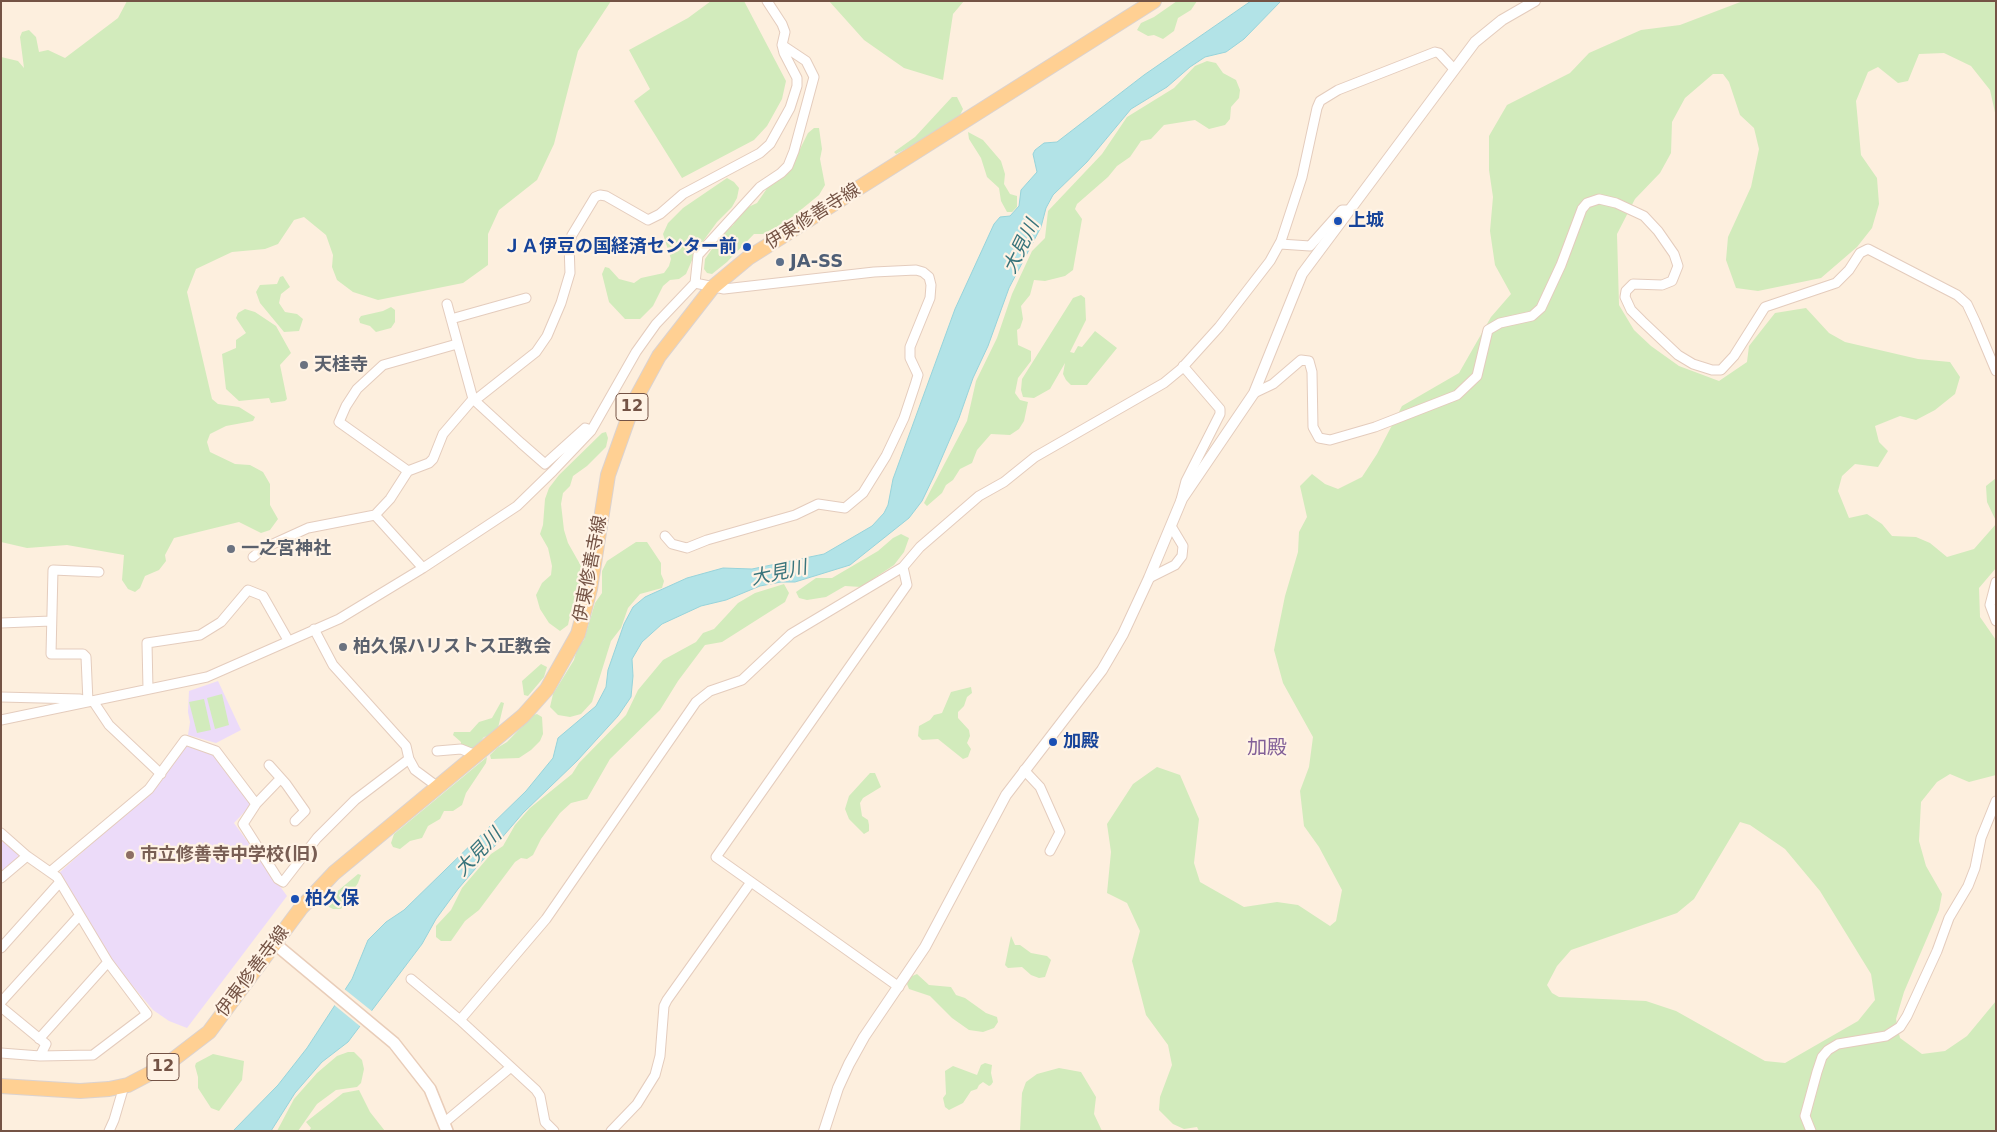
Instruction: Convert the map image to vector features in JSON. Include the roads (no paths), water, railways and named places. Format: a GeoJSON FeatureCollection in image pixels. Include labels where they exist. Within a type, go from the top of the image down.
{"type":"FeatureCollection","features":[{"type":"Feature","properties":{"kind":"main road","name":"伊東修善寺線"},"geometry":{"type":"LineString","coordinates":[[1,1086],[80,1091],[124,1086],[150,1076],[209,1032],[301,908],[334,873],[523,716],[547,689],[578,634],[590,588],[608,476],[634,402],[659,356],[712,288],[748,258],[1154,1]]}},
{"type":"Feature","properties":{"kind":"main road"},"geometry":{"type":"LineString","coordinates":[[274,943],[394,1043],[422,1077],[446,1126]]}},
{"type":"Feature","properties":{"kind":"street"},"geometry":{"type":"LineString","coordinates":[[253,557],[264,548],[308,528],[375,515],[390,499],[408,471],[429,463],[433,459],[443,434],[473,400],[536,352],[547,336],[561,303],[570,273],[569,244],[572,235],[596,198],[600,195],[606,196],[648,220],[660,214],[683,194],[760,153],[770,144],[790,108],[797,86],[797,78],[787,62],[782,45],[785,32],[767,1]]}},
{"type":"Feature","properties":{"kind":"street"},"geometry":{"type":"LineString","coordinates":[[1180,503],[1254,393],[1302,274],[1475,42],[1485,32],[1535,1]]}},
{"type":"Feature","properties":{"kind":"street"},"geometry":{"type":"LineString","coordinates":[[1,720],[207,677],[339,619],[423,568],[517,506],[591,431],[636,352],[656,324],[695,283],[698,255],[760,187],[784,169],[794,151],[814,77],[806,61],[782,45]]}},
{"type":"Feature","properties":{"kind":"street"},"geometry":{"type":"LineString","coordinates":[[460,1020],[546,919],[696,702],[710,691],[742,680],[791,634],[903,567],[934,534],[979,496],[1004,482],[1041,453],[1164,382],[1184,366],[1218,327],[1280,244],[1302,177],[1320,101],[1338,90],[1435,52],[1440,52],[1454,69]]}},
{"type":"Feature","properties":{"kind":"street"},"geometry":{"type":"LineString","coordinates":[[1254,393],[1273,384],[1301,360],[1309,361],[1312,372],[1313,427],[1319,438],[1330,440],[1375,427],[1457,395],[1477,376],[1488,330],[1500,323],[1532,316],[1537,312],[1561,265],[1582,209],[1588,203],[1599,199],[1616,203],[1644,216],[1658,231],[1674,254],[1678,266],[1672,281],[1662,285],[1634,284],[1626,291],[1625,297],[1631,310],[1678,355],[1692,364],[1712,370],[1721,370],[1734,356],[1765,307],[1836,283],[1849,270],[1860,253],[1868,249],[1957,295],[1967,304],[1976,321],[1996,371]]}},
{"type":"Feature","properties":{"kind":"street"},"geometry":{"type":"LineString","coordinates":[[1280,244],[1310,246],[1342,210],[1349,210]]}},
{"type":"Feature","properties":{"kind":"street"},"geometry":{"type":"LineString","coordinates":[[665,536],[672,544],[687,548],[706,540],[795,515],[818,504],[845,508],[863,493],[886,456],[904,418],[915,385],[918,375],[910,358],[910,347],[930,298],[931,285],[929,277],[923,272],[916,270],[874,272],[746,288],[712,288],[695,283]]}},
{"type":"Feature","properties":{"kind":"street"},"geometry":{"type":"LineString","coordinates":[[451,319],[526,298]]}},
{"type":"Feature","properties":{"kind":"street"},"geometry":{"type":"LineString","coordinates":[[447,304],[473,400],[545,464],[585,428],[591,431]]}},
{"type":"Feature","properties":{"kind":"street"},"geometry":{"type":"LineString","coordinates":[[408,471],[339,422],[346,406],[357,389],[383,364],[458,344]]}},
{"type":"Feature","properties":{"kind":"street"},"geometry":{"type":"LineString","coordinates":[[824,1131],[838,1088],[849,1064],[934,932],[1006,795],[1102,670],[1149,578],[1180,503],[1186,481],[1220,414],[1220,409],[1184,366]]}},
{"type":"Feature","properties":{"kind":"street"},"geometry":{"type":"LineString","coordinates":[[375,515],[423,568]]}},
{"type":"Feature","properties":{"kind":"street"},"geometry":{"type":"LineString","coordinates":[[1149,578],[1175,565],[1182,556],[1183,546],[1171,526]]}},
{"type":"Feature","properties":{"kind":"street"},"geometry":{"type":"LineString","coordinates":[[899,987],[716,857],[907,586],[903,567]]}},
{"type":"Feature","properties":{"kind":"street"},"geometry":{"type":"LineString","coordinates":[[99,572],[53,570],[51,654],[83,654],[86,657],[91,701],[109,726],[161,774]]}},
{"type":"Feature","properties":{"kind":"street"},"geometry":{"type":"LineString","coordinates":[[1996,582],[1990,605],[1996,620]]}},
{"type":"Feature","properties":{"kind":"street"},"geometry":{"type":"LineString","coordinates":[[148,689],[147,643],[200,635],[220,622],[248,590],[263,596],[288,640]]}},
{"type":"Feature","properties":{"kind":"street"},"geometry":{"type":"LineString","coordinates":[[1,623],[51,622]]}},
{"type":"Feature","properties":{"kind":"street"},"geometry":{"type":"LineString","coordinates":[[314,629],[333,665],[406,746],[409,760],[414,770],[438,787]]}},
{"type":"Feature","properties":{"kind":"street"},"geometry":{"type":"LineString","coordinates":[[1,696],[91,701]]}},
{"type":"Feature","properties":{"kind":"street"},"geometry":{"type":"LineString","coordinates":[[50,872],[149,790],[185,740],[216,751],[256,804]]}},
{"type":"Feature","properties":{"kind":"street"},"geometry":{"type":"LineString","coordinates":[[437,751],[461,749],[476,755]]}},
{"type":"Feature","properties":{"kind":"street"},"geometry":{"type":"LineString","coordinates":[[280,779],[256,804],[242,824],[278,879],[283,882],[318,838],[356,800],[409,760]]}},
{"type":"Feature","properties":{"kind":"street"},"geometry":{"type":"LineString","coordinates":[[269,765],[286,784],[305,811],[295,822]]}},
{"type":"Feature","properties":{"kind":"street"},"geometry":{"type":"LineString","coordinates":[[1024,770],[1040,787],[1060,832],[1050,851]]}},
{"type":"Feature","properties":{"kind":"street"},"geometry":{"type":"LineString","coordinates":[[1811,1131],[1805,1116],[1822,1057],[1828,1050],[1838,1044],[1886,1036],[1900,1027],[1907,1016],[1937,951],[1949,918],[1968,886],[1975,868],[1981,838],[1996,802]]}},
{"type":"Feature","properties":{"kind":"street"},"geometry":{"type":"LineString","coordinates":[[1,833],[60,882],[108,962],[147,1014],[93,1055],[40,1056],[1,1053]]}},
{"type":"Feature","properties":{"kind":"street"},"geometry":{"type":"LineString","coordinates":[[1,878],[27,856]]}},
{"type":"Feature","properties":{"kind":"street"},"geometry":{"type":"LineString","coordinates":[[1,948],[60,882]]}},
{"type":"Feature","properties":{"kind":"street"},"geometry":{"type":"LineString","coordinates":[[610,1131],[637,1104],[654,1075],[660,1056],[664,1006],[667,1000],[751,882]]}},
{"type":"Feature","properties":{"kind":"street"},"geometry":{"type":"LineString","coordinates":[[1,1002],[79,916]]}},
{"type":"Feature","properties":{"kind":"street"},"geometry":{"type":"LineString","coordinates":[[40,1039],[108,962]]}},
{"type":"Feature","properties":{"kind":"street"},"geometry":{"type":"LineString","coordinates":[[411,979],[460,1020],[536,1090],[540,1096],[545,1122],[554,1131]]}},
{"type":"Feature","properties":{"kind":"street"},"geometry":{"type":"LineString","coordinates":[[1,1007],[46,1044],[40,1056]]}},
{"type":"Feature","properties":{"kind":"street"},"geometry":{"type":"LineString","coordinates":[[446,1126],[511,1067]]}},
{"type":"Feature","properties":{"kind":"street"},"geometry":{"type":"LineString","coordinates":[[109,1131],[124,1086]]}},
{"type":"Feature","properties":{"kind":"water","name":"大見川"},"geometry":{"type":"Polygon","coordinates":[[[1251,1],[1281,1],[1244,39],[1226,52],[1205,57],[1167,87],[1131,109],[1087,162],[1053,195],[1046,208],[1041,227],[1009,288],[988,346],[973,378],[959,418],[934,476],[922,501],[909,518],[850,565],[795,582],[781,582],[760,586],[726,600],[701,606],[662,624],[642,642],[632,659],[631,697],[618,716],[577,761],[523,813],[458,889],[436,919],[422,944],[348,1042],[322,1062],[295,1093],[271,1131],[233,1131],[278,1085],[307,1048],[352,979],[368,940],[386,922],[404,910],[526,791],[553,758],[558,738],[596,706],[606,687],[608,670],[624,624],[633,607],[645,597],[687,578],[723,568],[752,569],[824,554],[872,526],[884,513],[888,505],[893,479],[955,309],[994,224],[1000,217],[1010,216],[1019,206],[1021,190],[1037,172],[1033,154],[1035,150],[1044,143],[1057,142],[1144,75],[1251,1]]]}},
{"type":"Feature","properties":{"kind":"place","name":"上城"},"geometry":{"type":"Point","coordinates":[1338,221]}},
{"type":"Feature","properties":{"kind":"place","name":"ＪＡ伊豆の国経済センター前"},"geometry":{"type":"Point","coordinates":[747,247]}},
{"type":"Feature","properties":{"kind":"place","name":"JA-SS"},"geometry":{"type":"Point","coordinates":[780,262]}},
{"type":"Feature","properties":{"kind":"place","name":"天桂寺"},"geometry":{"type":"Point","coordinates":[304,365]}},
{"type":"Feature","properties":{"kind":"place","name":"一之宮神社"},"geometry":{"type":"Point","coordinates":[231,549]}},
{"type":"Feature","properties":{"kind":"place","name":"柏久保ハリストス正教会"},"geometry":{"type":"Point","coordinates":[343,647]}},
{"type":"Feature","properties":{"kind":"place","name":"加殿"},"geometry":{"type":"Point","coordinates":[1053,742]}},
{"type":"Feature","properties":{"kind":"place","name":"市立修善寺中学校(旧)"},"geometry":{"type":"Point","coordinates":[130,855]}},
{"type":"Feature","properties":{"kind":"place","name":"柏久保"},"geometry":{"type":"Point","coordinates":[295,899]}},
{"type":"Feature","properties":{"kind":"district","name":"加殿"},"geometry":{"type":"Point","coordinates":[1267,749]}}]}
